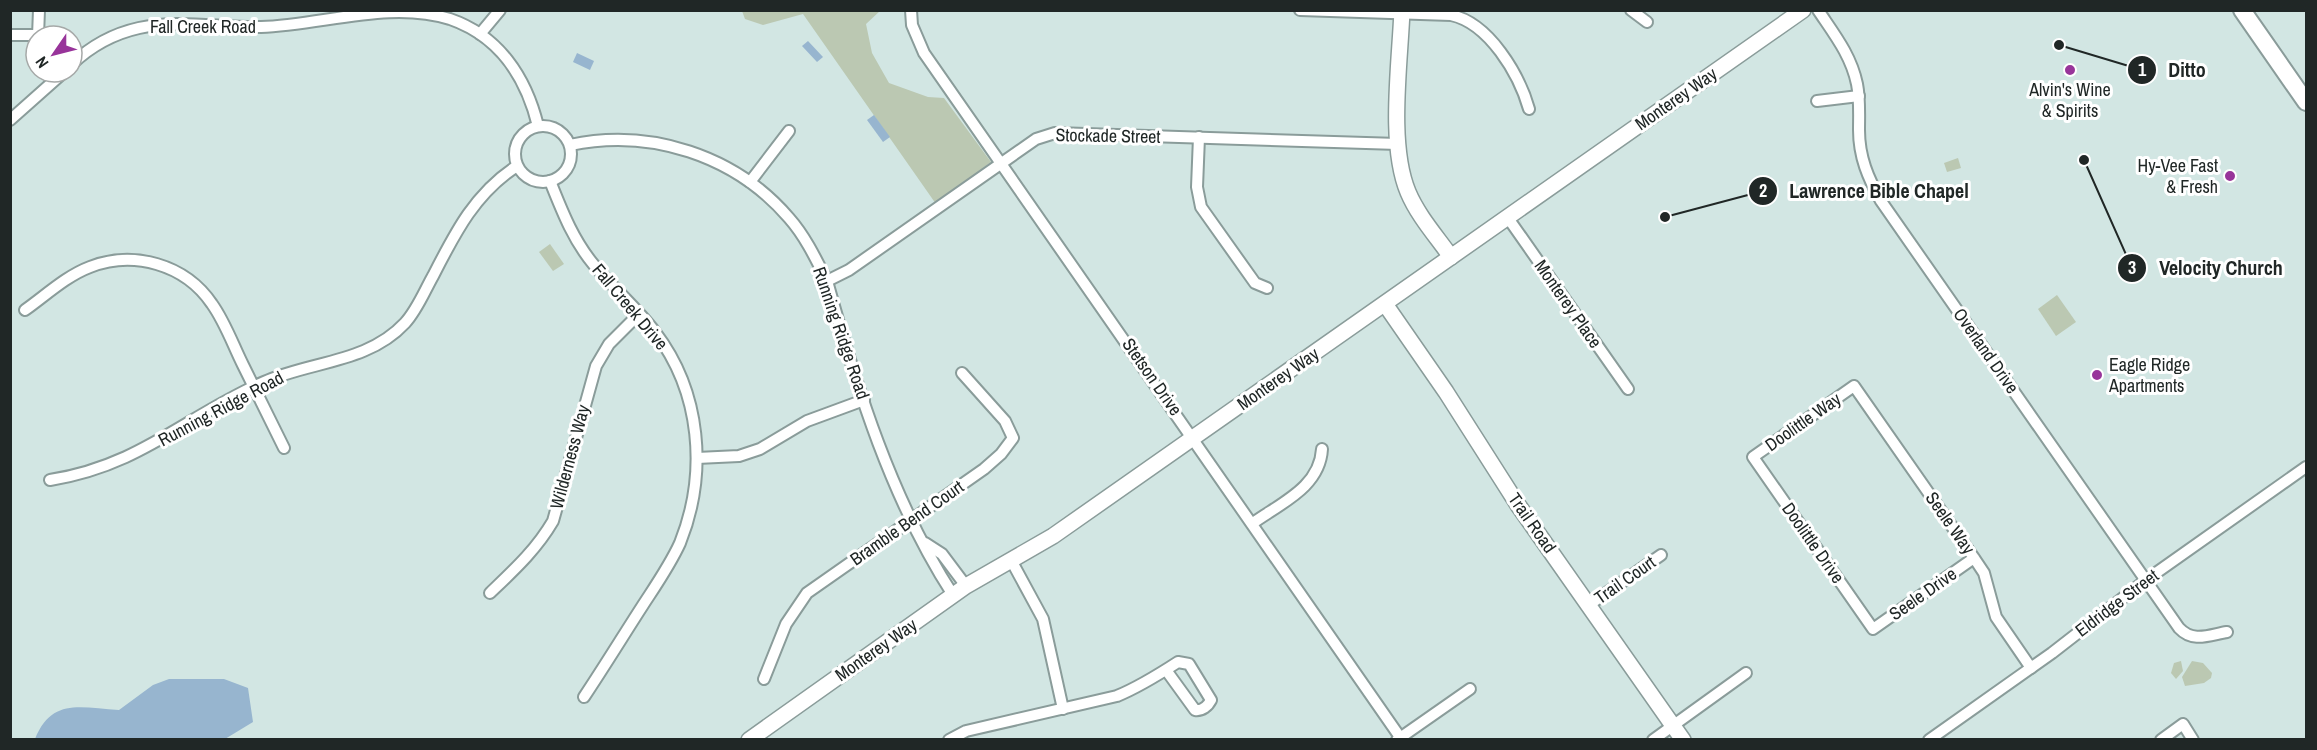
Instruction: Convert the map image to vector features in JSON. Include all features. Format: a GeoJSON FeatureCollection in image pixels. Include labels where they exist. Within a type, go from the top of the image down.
{"type":"FeatureCollection","features":[{"type":"Feature","properties":{"kind":"main road"},"geometry":{"type":"LineString","coordinates":[[2242,10],[2307,102]]}},
{"type":"Feature","properties":{"kind":"street"},"geometry":{"type":"LineString","coordinates":[[480,34],[500,10]]}},
{"type":"Feature","properties":{"kind":"street","name":"Stetson Drive"},"geometry":{"type":"LineString","coordinates":[[911,10],[915,32],[924,53],[1193,436],[1400,739]]}},
{"type":"Feature","properties":{"kind":"street"},"geometry":{"type":"LineString","coordinates":[[1300,10],[1451,15],[1470,21],[1479,27],[1522,86],[1529,109]]}},
{"type":"Feature","properties":{"kind":"street"},"geometry":{"type":"LineString","coordinates":[[1631,10],[1647,22]]}},
{"type":"Feature","properties":{"kind":"street","name":"Monterey Way"},"geometry":{"type":"LineString","coordinates":[[749,740],[966,586],[1053,536],[1803,10]]}},
{"type":"Feature","properties":{"kind":"street","name":"Overland Drive"},"geometry":{"type":"LineString","coordinates":[[1818,10],[1846,53],[1859,96],[1860,150],[1866,173],[1876,193],[2184,634],[2196,638],[2227,632]]}},
{"type":"Feature","properties":{"kind":"street","name":"Fall Creek Road"},"geometry":{"type":"LineString","coordinates":[[84,54],[93,46],[115,35],[162,24],[262,27],[408,11],[449,18],[480,34],[500,51],[520,76],[538,126]]}},
{"type":"Feature","properties":{"kind":"street"},"geometry":{"type":"LineString","coordinates":[[1402,12],[1398,144],[1401,170],[1409,195],[1451,257]]}},
{"type":"Feature","properties":{"kind":"street"},"geometry":{"type":"LineString","coordinates":[[10,120],[50,84]]}},
{"type":"Feature","properties":{"kind":"street"},"geometry":{"type":"LineString","coordinates":[[1817,101],[1859,96]]}},
{"type":"Feature","properties":{"kind":"street"},"geometry":{"type":"LineString","coordinates":[[538,126],[554,128],[566,138],[570,146],[569,163],[559,177],[550,181],[531,179],[518,166],[515,149],[518,140],[530,128],[538,126]]}},
{"type":"Feature","properties":{"kind":"street"},"geometry":{"type":"LineString","coordinates":[[750,182],[789,131]]}},
{"type":"Feature","properties":{"kind":"street","name":"Stockade Street"},"geometry":{"type":"LineString","coordinates":[[826,280],[849,270],[1036,139],[1055,133],[1398,144]]}},
{"type":"Feature","properties":{"kind":"street"},"geometry":{"type":"LineString","coordinates":[[1199,137],[1197,188],[1201,207],[1255,283],[1267,288]]}},
{"type":"Feature","properties":{"kind":"street","name":"Running Ridge Road"},"geometry":{"type":"LineString","coordinates":[[570,146],[598,140],[620,139],[667,145],[717,162],[750,182],[790,219],[812,252],[826,280],[885,466],[925,543],[930,560],[953,595]]}},
{"type":"Feature","properties":{"kind":"street","name":"Running Ridge Road"},"geometry":{"type":"LineString","coordinates":[[50,480],[81,475],[138,453],[254,387],[290,371],[356,355],[371,349],[396,333],[417,308],[463,219],[488,189],[518,166]]}},
{"type":"Feature","properties":{"kind":"street","name":"Fall Creek Drive"},"geometry":{"type":"LineString","coordinates":[[550,181],[566,222],[580,246],[606,280],[639,314],[667,349],[690,401],[697,439],[693,502],[679,543],[665,571],[584,697]]}},
{"type":"Feature","properties":{"kind":"street","name":"Monterey Place"},"geometry":{"type":"LineString","coordinates":[[1508,218],[1628,389]]}},
{"type":"Feature","properties":{"kind":"street"},"geometry":{"type":"LineString","coordinates":[[25,310],[75,274],[103,262],[131,259],[164,266],[192,282],[211,303],[284,448]]}},
{"type":"Feature","properties":{"kind":"street","name":"Trail Road"},"geometry":{"type":"LineString","coordinates":[[1385,304],[1446,392],[1518,505],[1683,740]]}},
{"type":"Feature","properties":{"kind":"street","name":"Wilderness Way"},"geometry":{"type":"LineString","coordinates":[[490,593],[526,559],[542,540],[553,521],[596,366],[609,344],[639,314]]}},
{"type":"Feature","properties":{"kind":"street","name":"Bramble Bend Court"},"geometry":{"type":"LineString","coordinates":[[764,679],[786,624],[807,593],[984,469],[1001,454],[1013,438],[1005,421],[962,373]]}},
{"type":"Feature","properties":{"kind":"street","name":"Doolittle Way"},"geometry":{"type":"LineString","coordinates":[[1753,457],[1854,386]]}},
{"type":"Feature","properties":{"kind":"street","name":"Seele Way"},"geometry":{"type":"LineString","coordinates":[[1854,386],[1984,573],[1996,617],[2031,668]]}},
{"type":"Feature","properties":{"kind":"street"},"geometry":{"type":"LineString","coordinates":[[697,458],[739,456],[760,449],[807,421],[864,400]]}},
{"type":"Feature","properties":{"kind":"street"},"geometry":{"type":"LineString","coordinates":[[1253,523],[1313,478],[1318,470],[1322,450]]}},
{"type":"Feature","properties":{"kind":"street","name":"Doolittle Drive"},"geometry":{"type":"LineString","coordinates":[[1753,457],[1873,629]]}},
{"type":"Feature","properties":{"kind":"street","name":"Eldridge Street"},"geometry":{"type":"LineString","coordinates":[[1929,740],[2031,668],[2146,580],[2307,467]]}},
{"type":"Feature","properties":{"kind":"street","name":"Running Ridge Road"},"geometry":{"type":"LineString","coordinates":[[925,543],[942,554],[966,586]]}},
{"type":"Feature","properties":{"kind":"street","name":"Trail Court"},"geometry":{"type":"LineString","coordinates":[[1589,605],[1661,555]]}},
{"type":"Feature","properties":{"kind":"street","name":"Seele Drive"},"geometry":{"type":"LineString","coordinates":[[1873,629],[1974,558]]}},
{"type":"Feature","properties":{"kind":"street"},"geometry":{"type":"LineString","coordinates":[[1011,560],[1042,619],[1063,709]]}},
{"type":"Feature","properties":{"kind":"street"},"geometry":{"type":"LineString","coordinates":[[949,740],[966,731],[1128,692],[1178,662],[1189,664],[1209,693],[1211,700],[1209,705],[1195,710],[1166,670]]}},
{"type":"Feature","properties":{"kind":"street"},"geometry":{"type":"LineString","coordinates":[[1653,740],[1746,673]]}},
{"type":"Feature","properties":{"kind":"street"},"geometry":{"type":"LineString","coordinates":[[1400,739],[1470,688]]}},
{"type":"Feature","properties":{"kind":"street"},"geometry":{"type":"LineString","coordinates":[[2161,740],[2182,724],[2193,740]]}},
{"type":"Feature","properties":{"kind":"green space"},"geometry":{"type":"Polygon","coordinates":[[[742,11],[880,11],[866,24],[872,53],[889,83],[928,97],[944,98],[991,162],[936,204],[803,14],[763,25],[745,19],[742,11]]]}},
{"type":"Feature","properties":{"kind":"green space"},"geometry":{"type":"Polygon","coordinates":[[[1958,158],[1961,168],[1947,172],[1944,163],[1958,158]]]}},
{"type":"Feature","properties":{"kind":"green space"},"geometry":{"type":"Polygon","coordinates":[[[550,244],[564,264],[553,271],[539,252],[550,244]]]}},
{"type":"Feature","properties":{"kind":"green space"},"geometry":{"type":"Polygon","coordinates":[[[2057,295],[2076,322],[2056,336],[2038,309],[2057,295]]]}},
{"type":"Feature","properties":{"kind":"green space"},"geometry":{"type":"Polygon","coordinates":[[[2181,661],[2183,671],[2176,679],[2171,673],[2174,663],[2181,661]]]}},
{"type":"Feature","properties":{"kind":"green space"},"geometry":{"type":"Polygon","coordinates":[[[2192,661],[2203,663],[2212,673],[2211,678],[2204,683],[2185,686],[2182,677],[2192,661]]]}},
{"type":"Feature","properties":{"kind":"water"},"geometry":{"type":"Polygon","coordinates":[[[808,41],[823,57],[817,62],[802,46],[808,41]]]}},
{"type":"Feature","properties":{"kind":"water"},"geometry":{"type":"Polygon","coordinates":[[[577,53],[594,61],[590,70],[573,62],[577,53]]]}},
{"type":"Feature","properties":{"kind":"water"},"geometry":{"type":"Polygon","coordinates":[[[874,115],[890,137],[883,142],[867,120],[874,115]]]}},
{"type":"Feature","properties":{"kind":"water"},"geometry":{"type":"Polygon","coordinates":[[[169,679],[224,679],[248,688],[253,722],[225,739],[35,739],[50,716],[59,711],[80,707],[119,710],[153,685],[169,679]]]}},
{"type":"Feature","properties":{"kind":"place","name":"Ditto"},"geometry":{"type":"Point","coordinates":[2059,45]}},
{"type":"Feature","properties":{"kind":"place","name":"Alvin's Wine & Spirits"},"geometry":{"type":"Point","coordinates":[2070,70]}},
{"type":"Feature","properties":{"kind":"place","name":"Velocity Church"},"geometry":{"type":"Point","coordinates":[2084,160]}},
{"type":"Feature","properties":{"kind":"place","name":"Hy-Vee Fast & Fresh"},"geometry":{"type":"Point","coordinates":[2230,176]}},
{"type":"Feature","properties":{"kind":"place","name":"Lawrence Bible Chapel"},"geometry":{"type":"Point","coordinates":[1665,217]}},
{"type":"Feature","properties":{"kind":"place","name":"Eagle Ridge Apartments"},"geometry":{"type":"Point","coordinates":[2097,375]}}]}
